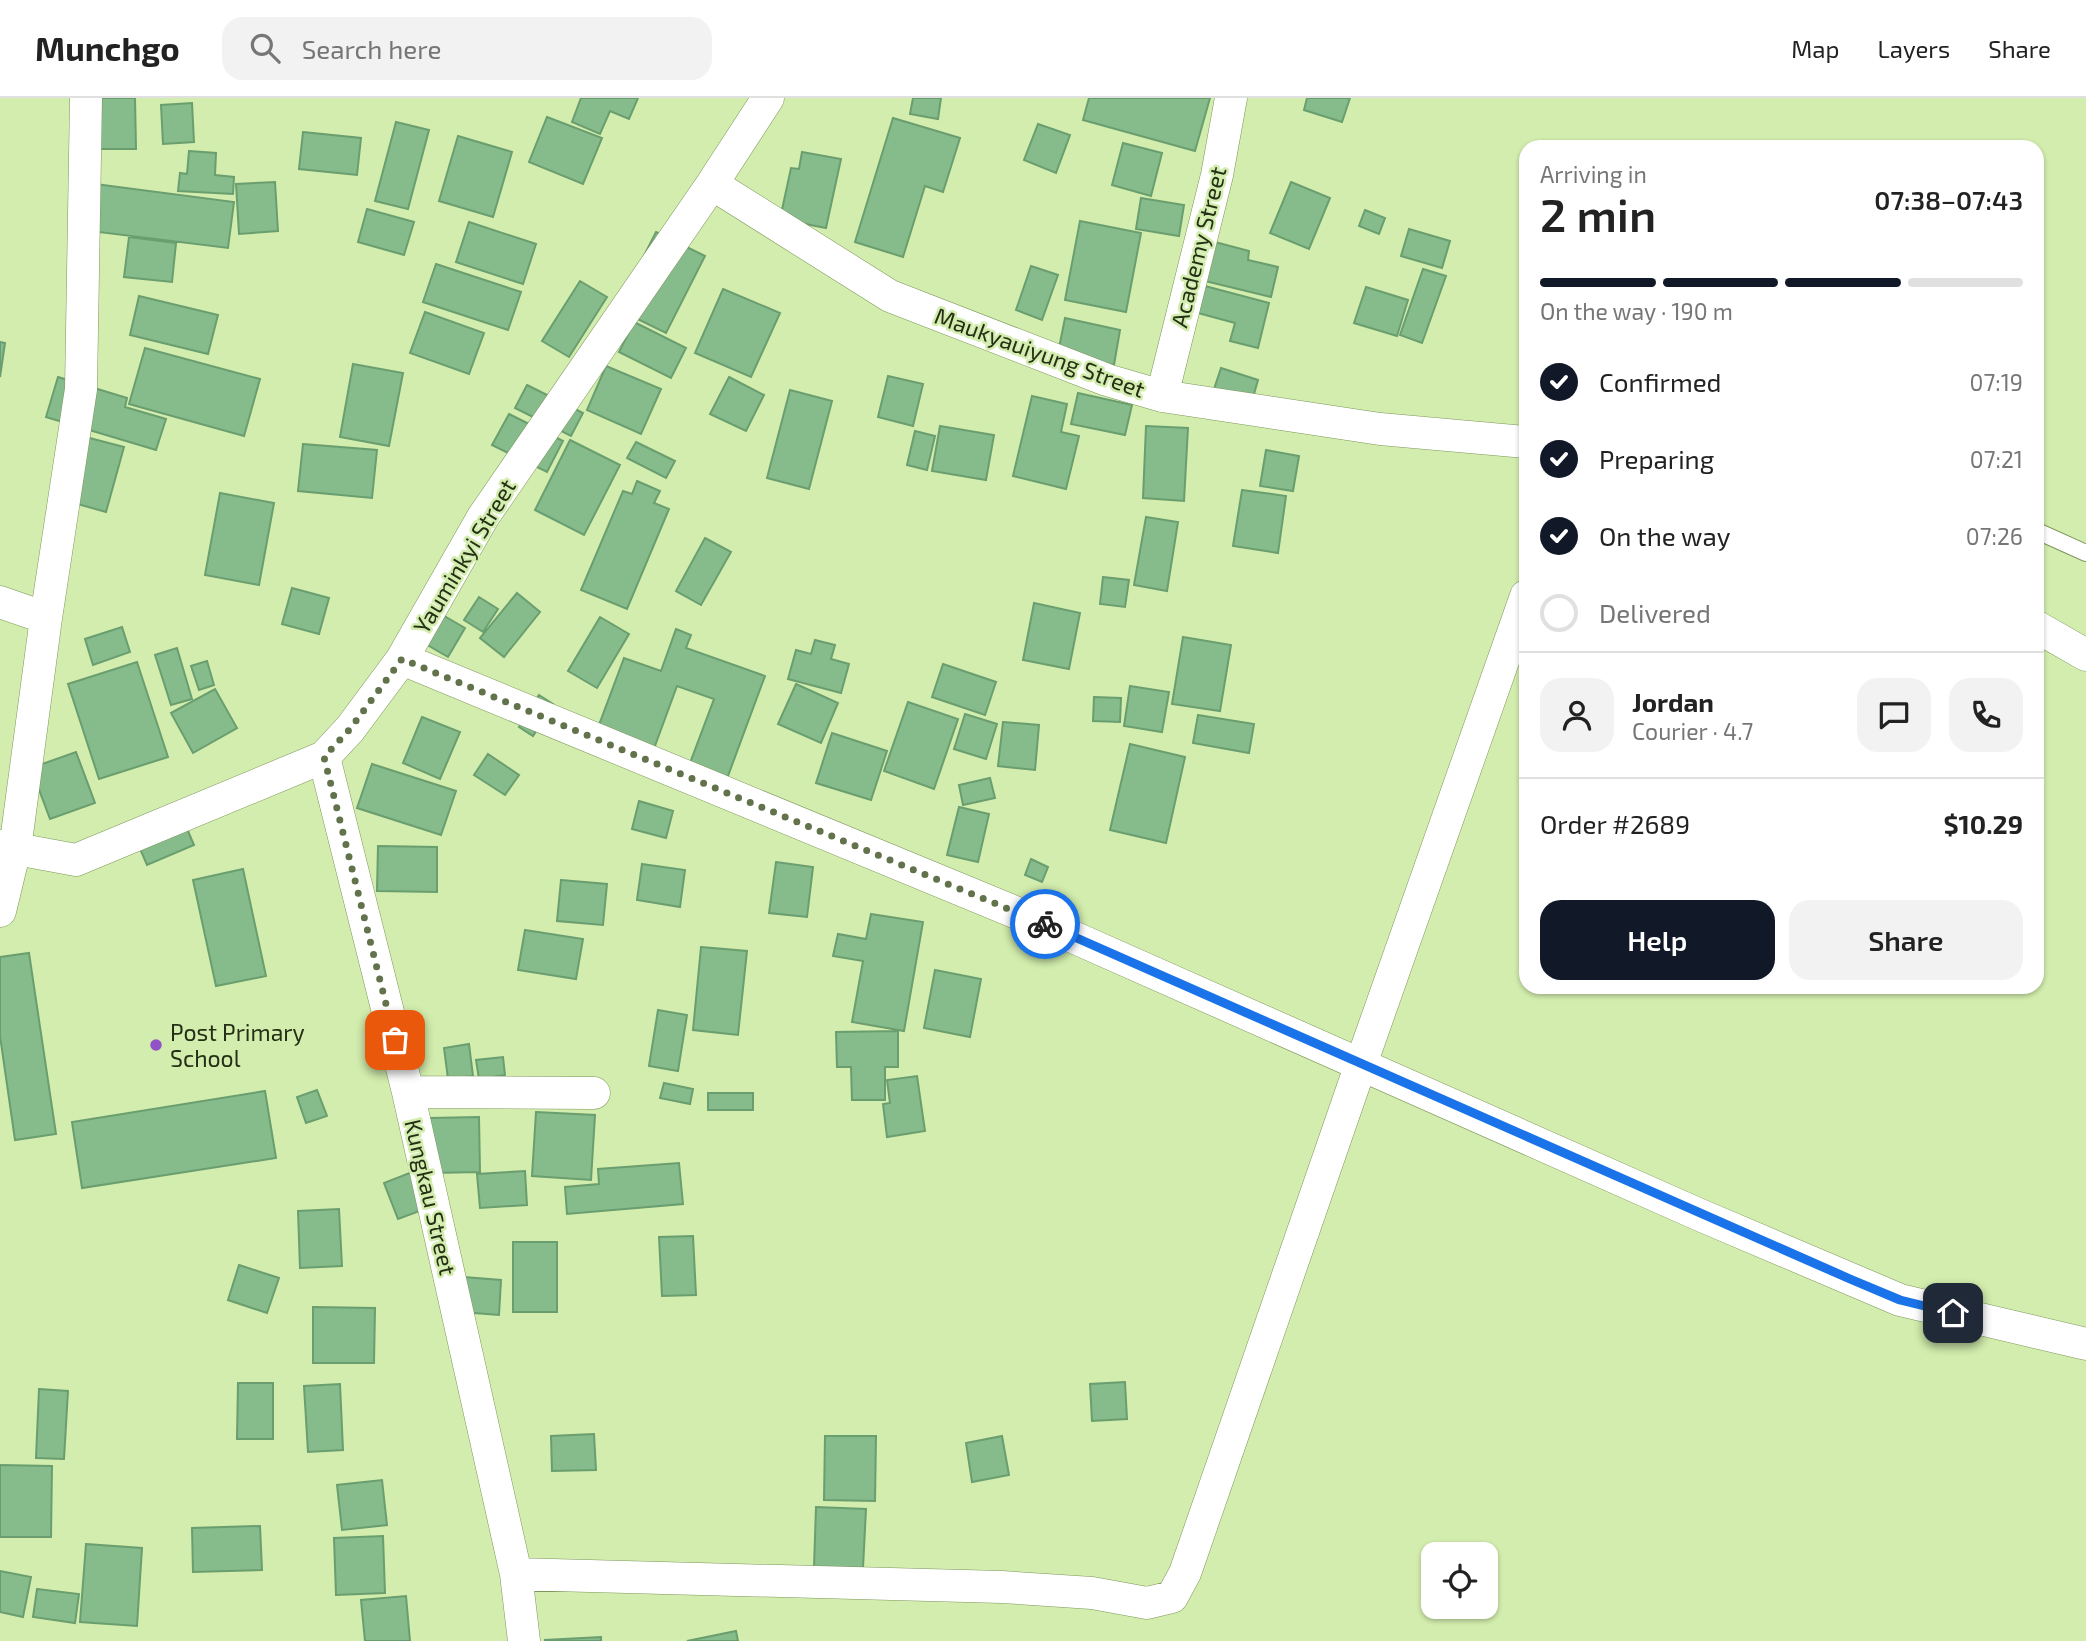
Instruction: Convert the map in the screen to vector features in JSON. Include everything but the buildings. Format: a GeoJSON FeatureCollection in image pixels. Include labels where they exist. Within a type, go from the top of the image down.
{"type":"FeatureCollection","features":[{"type":"Feature","properties":{"kind":"street"},"geometry":{"type":"LineString","coordinates":[[0,911],[81,389],[86,98]]}},
{"type":"Feature","properties":{"kind":"street","name":"Yauminkyi Street"},"geometry":{"type":"LineString","coordinates":[[8,848],[76,860],[324,757],[350,729],[402,659],[484,517],[768,98]]}},
{"type":"Feature","properties":{"kind":"street","name":"Academy Street"},"geometry":{"type":"LineString","coordinates":[[1161,396],[1217,175],[1231,98]]}},
{"type":"Feature","properties":{"kind":"street","name":"Maukyauiyung Street"},"geometry":{"type":"LineString","coordinates":[[712,184],[890,296],[1107,380],[1161,396],[1380,429],[1519,441]]}},
{"type":"Feature","properties":{"kind":"street"},"geometry":{"type":"LineString","coordinates":[[0,602],[47,618]]}},
{"type":"Feature","properties":{"kind":"street"},"geometry":{"type":"LineString","coordinates":[[516,1574],[1002,1587],[1092,1593],[1147,1602],[1172,1597],[1185,1573],[1519,616]]}},
{"type":"Feature","properties":{"kind":"street"},"geometry":{"type":"LineString","coordinates":[[2044,631],[2086,655]]}},
{"type":"Feature","properties":{"kind":"street"},"geometry":{"type":"LineString","coordinates":[[402,659],[1046,925],[1700,1215],[1900,1300],[2086,1344]]}},
{"type":"Feature","properties":{"kind":"street","name":"Kungkau Street"},"geometry":{"type":"LineString","coordinates":[[324,757],[408,1091],[516,1574],[524,1641]]}},
{"type":"Feature","properties":{"kind":"street"},"geometry":{"type":"LineString","coordinates":[[408,1091],[594,1093]]}},
{"type":"Feature","properties":{"kind":"lane"},"geometry":{"type":"LineString","coordinates":[[2044,534],[2086,553]]}},
{"type":"Feature","properties":{"kind":"way so far"},"geometry":{"type":"LineString","coordinates":[[395,1040],[324,757],[350,729],[402,659],[1045,924]]}},
{"type":"Feature","properties":{"kind":"place","name":"Post Primary School"},"geometry":{"type":"Point","coordinates":[156,1045]}},
{"type":"Feature","properties":{"kind":"route"},"geometry":{"type":"LineString","coordinates":[[1045,924],[1700,1215],[1900,1300],[1953,1313]]}}]}
